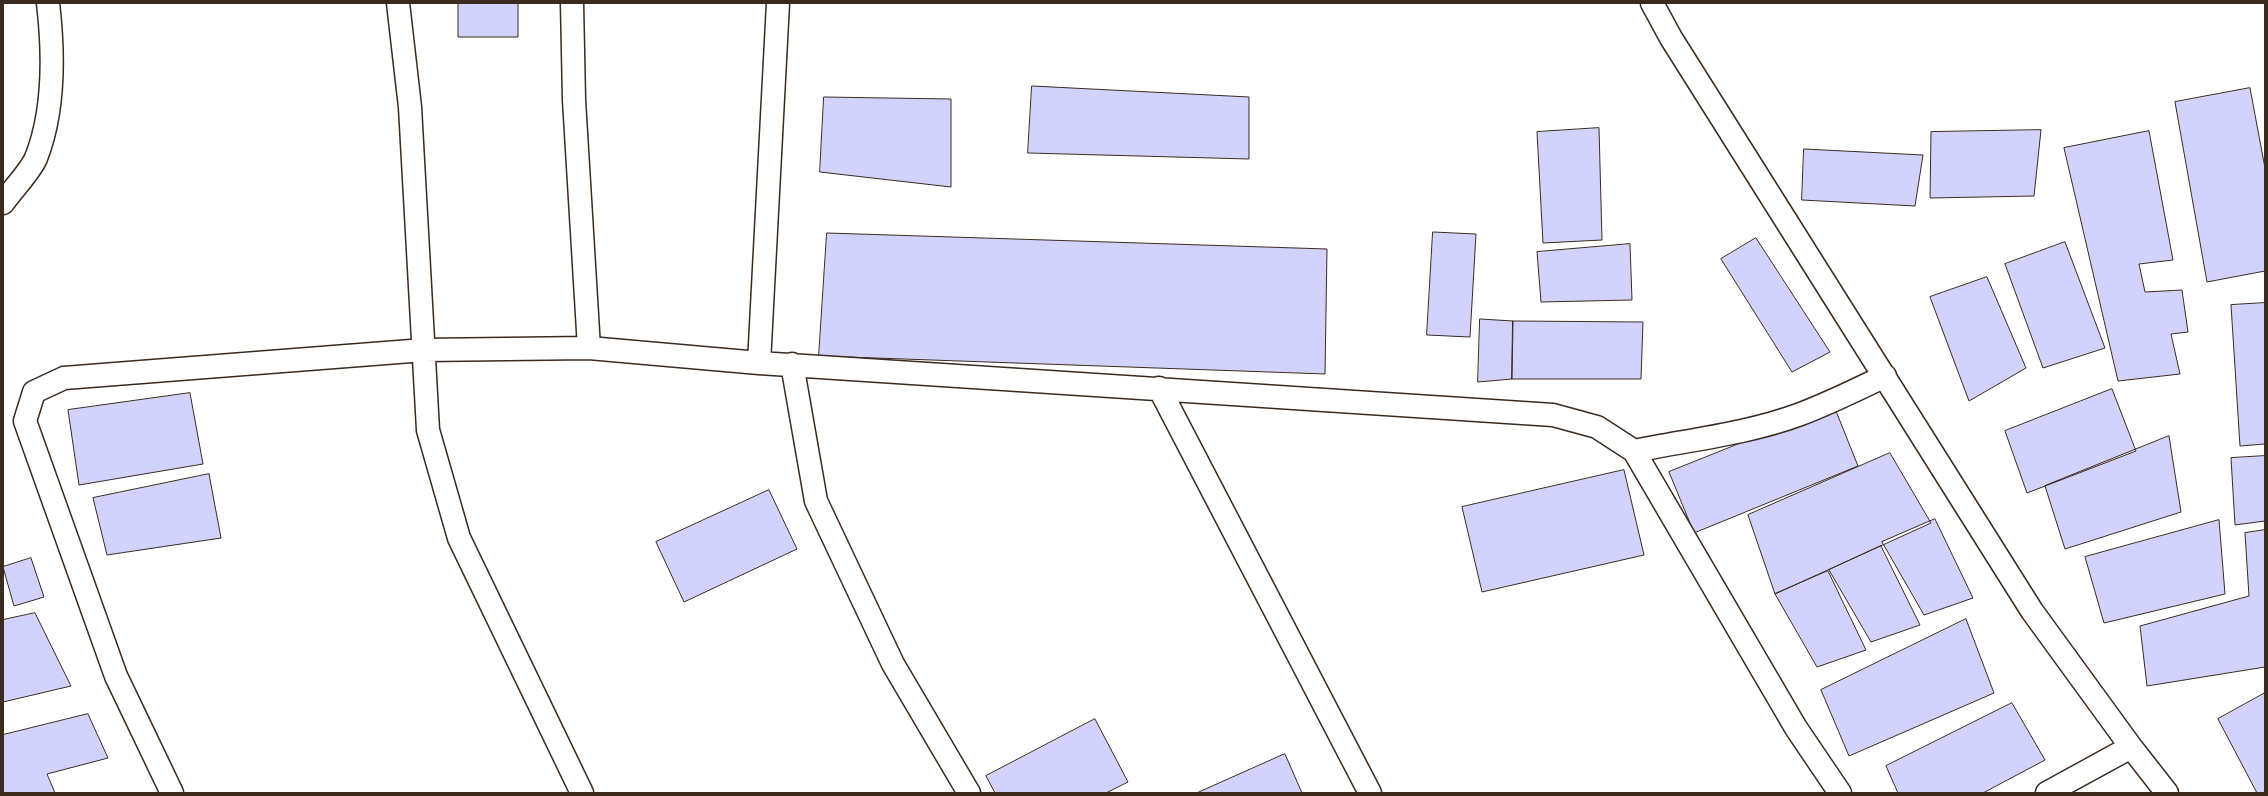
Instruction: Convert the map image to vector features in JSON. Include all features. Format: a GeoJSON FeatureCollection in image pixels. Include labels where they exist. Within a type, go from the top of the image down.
{"type":"FeatureCollection","features":[{"type":"Feature","properties":{"kind":"street"},"geometry":{"type":"LineString","coordinates":[[3,203],[35,159],[45,124],[51,83],[53,42],[48,3]]}},
{"type":"Feature","properties":{"kind":"street"},"geometry":{"type":"LineString","coordinates":[[398,3],[410,107],[428,430],[460,538],[582,793]]}},
{"type":"Feature","properties":{"kind":"street"},"geometry":{"type":"LineString","coordinates":[[572,3],[574,100],[589,348]]}},
{"type":"Feature","properties":{"kind":"street"},"geometry":{"type":"LineString","coordinates":[[759,363],[778,3]]}},
{"type":"Feature","properties":{"kind":"street"},"geometry":{"type":"LineString","coordinates":[[1652,3],[1671,38],[2032,611],[2131,747],[2167,793]]}},
{"type":"Feature","properties":{"kind":"street"},"geometry":{"type":"LineString","coordinates":[[172,793],[116,676],[25,421],[34,392],[64,378],[424,350],[589,348],[759,363],[1554,415],[1598,427],[1634,451],[1796,728],[1840,793]]}},
{"type":"Feature","properties":{"kind":"street"},"geometry":{"type":"LineString","coordinates":[[792,364],[816,501],[893,664],[969,793]]}},
{"type":"Feature","properties":{"kind":"street"},"geometry":{"type":"LineString","coordinates":[[1634,451],[1750,428],[1797,416],[1838,399],[1885,376]]}},
{"type":"Feature","properties":{"kind":"street"},"geometry":{"type":"LineString","coordinates":[[1159,388],[1370,793]]}},
{"type":"Feature","properties":{"kind":"street"},"geometry":{"type":"LineString","coordinates":[[2047,793],[2131,747]]}},
{"type":"Feature","properties":{"kind":"building"},"geometry":{"type":"Polygon","coordinates":[[[518,3],[518,37],[458,37],[458,4],[518,3]]]}},
{"type":"Feature","properties":{"kind":"building"},"geometry":{"type":"Polygon","coordinates":[[[1032,86],[1249,97],[1249,159],[1028,153],[1032,86]]]}},
{"type":"Feature","properties":{"kind":"building"},"geometry":{"type":"Polygon","coordinates":[[[2250,88],[2265,168],[2265,271],[2207,282],[2175,102],[2250,88]]]}},
{"type":"Feature","properties":{"kind":"building"},"geometry":{"type":"Polygon","coordinates":[[[824,97],[951,99],[951,187],[820,172],[824,97]]]}},
{"type":"Feature","properties":{"kind":"building"},"geometry":{"type":"Polygon","coordinates":[[[1599,128],[1602,240],[1543,243],[1537,132],[1599,128]]]}},
{"type":"Feature","properties":{"kind":"building"},"geometry":{"type":"Polygon","coordinates":[[[2041,130],[2034,196],[1930,198],[1931,132],[2041,130]]]}},
{"type":"Feature","properties":{"kind":"building"},"geometry":{"type":"Polygon","coordinates":[[[2149,131],[2173,260],[2139,264],[2145,292],[2182,290],[2188,332],[2171,334],[2180,374],[2118,381],[2064,148],[2149,131]]]}},
{"type":"Feature","properties":{"kind":"building"},"geometry":{"type":"Polygon","coordinates":[[[1804,149],[1923,155],[1915,206],[1802,200],[1804,149]]]}},
{"type":"Feature","properties":{"kind":"building"},"geometry":{"type":"Polygon","coordinates":[[[1433,232],[1476,234],[1470,337],[1427,335],[1433,232]]]}},
{"type":"Feature","properties":{"kind":"building"},"geometry":{"type":"Polygon","coordinates":[[[827,233],[1327,249],[1325,374],[819,356],[827,233]]]}},
{"type":"Feature","properties":{"kind":"building"},"geometry":{"type":"Polygon","coordinates":[[[1756,238],[1830,352],[1792,372],[1721,259],[1756,238]]]}},
{"type":"Feature","properties":{"kind":"building"},"geometry":{"type":"Polygon","coordinates":[[[2065,242],[2105,348],[2043,368],[2005,264],[2065,242]]]}},
{"type":"Feature","properties":{"kind":"building"},"geometry":{"type":"Polygon","coordinates":[[[1630,244],[1632,300],[1541,302],[1537,252],[1630,244]]]}},
{"type":"Feature","properties":{"kind":"building"},"geometry":{"type":"Polygon","coordinates":[[[1987,277],[2026,368],[1969,401],[1930,297],[1987,277]]]}},
{"type":"Feature","properties":{"kind":"building"},"geometry":{"type":"Polygon","coordinates":[[[2265,303],[2265,444],[2240,446],[2231,305],[2265,303]]]}},
{"type":"Feature","properties":{"kind":"building"},"geometry":{"type":"Polygon","coordinates":[[[1480,319],[1513,321],[1512,379],[1478,382],[1480,319]]]}},
{"type":"Feature","properties":{"kind":"building"},"geometry":{"type":"Polygon","coordinates":[[[1513,321],[1643,322],[1641,379],[1512,379],[1513,321]]]}},
{"type":"Feature","properties":{"kind":"building"},"geometry":{"type":"Polygon","coordinates":[[[2112,389],[2136,451],[2027,493],[2005,431],[2112,389]]]}},
{"type":"Feature","properties":{"kind":"building"},"geometry":{"type":"Polygon","coordinates":[[[190,393],[203,464],[79,485],[68,410],[190,393]]]}},
{"type":"Feature","properties":{"kind":"building"},"geometry":{"type":"Polygon","coordinates":[[[1834,406],[1858,466],[1694,533],[1669,472],[1834,406]]]}},
{"type":"Feature","properties":{"kind":"building"},"geometry":{"type":"Polygon","coordinates":[[[2169,436],[2181,512],[2065,549],[2045,486],[2169,436]]]}},
{"type":"Feature","properties":{"kind":"building"},"geometry":{"type":"Polygon","coordinates":[[[1890,453],[1931,523],[1775,594],[1748,515],[1890,453]]]}},
{"type":"Feature","properties":{"kind":"building"},"geometry":{"type":"Polygon","coordinates":[[[2265,456],[2265,521],[2235,525],[2231,458],[2265,456]]]}},
{"type":"Feature","properties":{"kind":"building"},"geometry":{"type":"Polygon","coordinates":[[[1624,470],[1644,555],[1482,592],[1462,507],[1624,470]]]}},
{"type":"Feature","properties":{"kind":"building"},"geometry":{"type":"Polygon","coordinates":[[[209,474],[221,538],[107,555],[93,498],[209,474]]]}},
{"type":"Feature","properties":{"kind":"building"},"geometry":{"type":"Polygon","coordinates":[[[769,490],[797,549],[684,602],[656,542],[769,490]]]}},
{"type":"Feature","properties":{"kind":"building"},"geometry":{"type":"Polygon","coordinates":[[[1935,519],[1973,598],[1924,615],[1882,542],[1935,519]]]}},
{"type":"Feature","properties":{"kind":"building"},"geometry":{"type":"Polygon","coordinates":[[[2219,520],[2225,594],[2104,623],[2085,557],[2219,520]]]}},
{"type":"Feature","properties":{"kind":"building"},"geometry":{"type":"Polygon","coordinates":[[[2265,530],[2265,667],[2147,686],[2140,626],[2249,596],[2245,533],[2265,530]]]}},
{"type":"Feature","properties":{"kind":"building"},"geometry":{"type":"Polygon","coordinates":[[[1881,546],[1920,625],[1871,642],[1829,570],[1881,546]]]}},
{"type":"Feature","properties":{"kind":"building"},"geometry":{"type":"Polygon","coordinates":[[[31,558],[44,597],[14,606],[3,567],[31,558]]]}},
{"type":"Feature","properties":{"kind":"building"},"geometry":{"type":"Polygon","coordinates":[[[1828,571],[1866,650],[1817,667],[1775,594],[1828,571]]]}},
{"type":"Feature","properties":{"kind":"building"},"geometry":{"type":"Polygon","coordinates":[[[35,613],[71,686],[3,702],[3,620],[35,613]]]}},
{"type":"Feature","properties":{"kind":"building"},"geometry":{"type":"Polygon","coordinates":[[[1966,619],[1994,693],[1849,756],[1821,690],[1966,619]]]}},
{"type":"Feature","properties":{"kind":"building"},"geometry":{"type":"Polygon","coordinates":[[[2265,693],[2265,793],[2257,793],[2218,719],[2265,693]]]}},
{"type":"Feature","properties":{"kind":"building"},"geometry":{"type":"Polygon","coordinates":[[[2012,703],[2045,760],[1983,793],[1898,793],[1886,766],[2012,703]]]}},
{"type":"Feature","properties":{"kind":"building"},"geometry":{"type":"Polygon","coordinates":[[[88,714],[108,758],[47,774],[55,793],[3,793],[3,735],[88,714]]]}},
{"type":"Feature","properties":{"kind":"building"},"geometry":{"type":"Polygon","coordinates":[[[1095,719],[1128,782],[1106,793],[995,793],[986,776],[1095,719]]]}},
{"type":"Feature","properties":{"kind":"building"},"geometry":{"type":"Polygon","coordinates":[[[1285,754],[1302,793],[1197,793],[1285,754]]]}}]}
